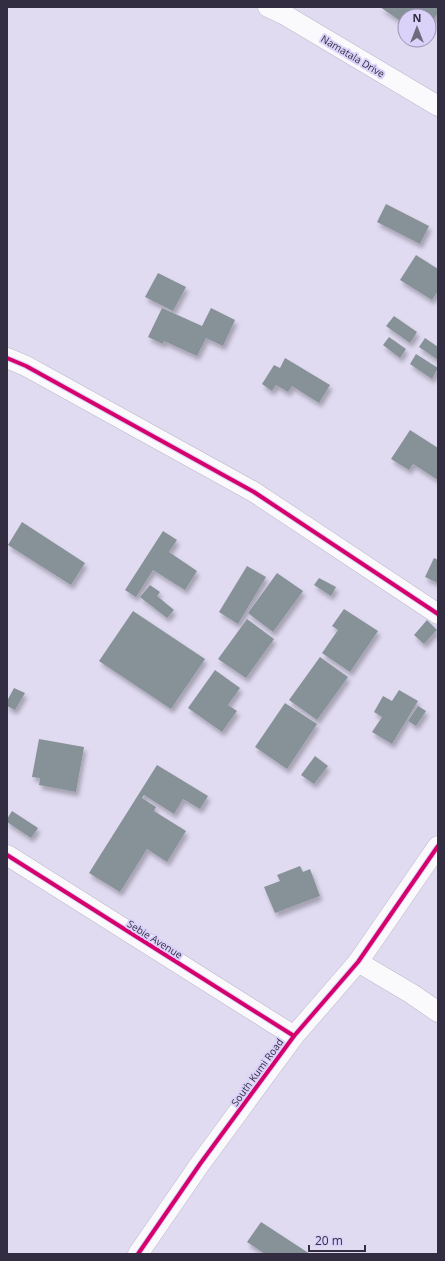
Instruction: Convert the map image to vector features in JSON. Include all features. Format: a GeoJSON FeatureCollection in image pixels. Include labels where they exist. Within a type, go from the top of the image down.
{"type":"FeatureCollection","features":[{"type":"Feature","properties":{"kind":"street","name":"Namatala Drive"},"geometry":{"type":"LineString","coordinates":[[268,7],[438,106]]}},
{"type":"Feature","properties":{"kind":"street"},"geometry":{"type":"LineString","coordinates":[[7,358],[26,366],[254,492],[438,614]]}},
{"type":"Feature","properties":{"kind":"street","name":"South Kumi Road"},"geometry":{"type":"LineString","coordinates":[[138,1254],[200,1164],[294,1036],[358,962],[438,846]]}},
{"type":"Feature","properties":{"kind":"street","name":"Sebie Avenue"},"geometry":{"type":"LineString","coordinates":[[7,855],[294,1036]]}},
{"type":"Feature","properties":{"kind":"street"},"geometry":{"type":"LineString","coordinates":[[358,962],[412,994],[438,1012]]}},
{"type":"Feature","properties":{"kind":"building"},"geometry":{"type":"Polygon","coordinates":[[[380,7],[438,7],[437,14],[437,8],[397,8],[397,19],[380,7]]]}},
{"type":"Feature","properties":{"kind":"building"},"geometry":{"type":"Polygon","coordinates":[[[386,204],[429,226],[420,244],[377,222],[386,204]]]}},
{"type":"Feature","properties":{"kind":"building"},"geometry":{"type":"Polygon","coordinates":[[[416,255],[438,269],[438,291],[432,300],[400,280],[416,255]]]}},
{"type":"Feature","properties":{"kind":"building"},"geometry":{"type":"Polygon","coordinates":[[[158,273],[186,287],[173,311],[145,297],[158,273]]]}},
{"type":"Feature","properties":{"kind":"building"},"geometry":{"type":"Polygon","coordinates":[[[162,308],[202,326],[211,308],[235,320],[223,346],[206,338],[197,356],[164,341],[163,344],[148,337],[162,308]]]}},
{"type":"Feature","properties":{"kind":"building"},"geometry":{"type":"Polygon","coordinates":[[[394,316],[417,332],[410,343],[386,326],[394,316]]]}},
{"type":"Feature","properties":{"kind":"building"},"geometry":{"type":"Polygon","coordinates":[[[389,337],[406,349],[400,358],[383,345],[389,337]]]}},
{"type":"Feature","properties":{"kind":"building"},"geometry":{"type":"Polygon","coordinates":[[[425,338],[438,347],[438,360],[419,347],[425,338]]]}},
{"type":"Feature","properties":{"kind":"building"},"geometry":{"type":"Polygon","coordinates":[[[416,354],[438,368],[432,379],[410,364],[416,354]]]}},
{"type":"Feature","properties":{"kind":"building"},"geometry":{"type":"Polygon","coordinates":[[[285,358],[330,385],[319,403],[292,386],[288,392],[276,385],[272,391],[262,384],[274,365],[280,368],[285,358]]]}},
{"type":"Feature","properties":{"kind":"building"},"geometry":{"type":"Polygon","coordinates":[[[410,430],[438,448],[438,480],[413,464],[409,470],[391,459],[410,430]]]}},
{"type":"Feature","properties":{"kind":"building"},"geometry":{"type":"Polygon","coordinates":[[[22,522],[85,563],[71,585],[8,545],[22,522]]]}},
{"type":"Feature","properties":{"kind":"building"},"geometry":{"type":"Polygon","coordinates":[[[163,531],[177,540],[169,552],[197,571],[185,590],[153,570],[136,597],[125,590],[163,531]]]}},
{"type":"Feature","properties":{"kind":"building"},"geometry":{"type":"Polygon","coordinates":[[[434,558],[438,560],[438,583],[425,577],[434,558]]]}},
{"type":"Feature","properties":{"kind":"building"},"geometry":{"type":"Polygon","coordinates":[[[247,566],[266,577],[238,624],[219,612],[247,566]]]}},
{"type":"Feature","properties":{"kind":"building"},"geometry":{"type":"Polygon","coordinates":[[[277,573],[303,591],[273,632],[248,613],[277,573]]]}},
{"type":"Feature","properties":{"kind":"building"},"geometry":{"type":"Polygon","coordinates":[[[319,578],[336,587],[331,596],[314,585],[319,578]]]}},
{"type":"Feature","properties":{"kind":"building"},"geometry":{"type":"Polygon","coordinates":[[[150,585],[160,592],[157,596],[174,610],[167,618],[140,597],[150,585]]]}},
{"type":"Feature","properties":{"kind":"building"},"geometry":{"type":"Polygon","coordinates":[[[344,609],[378,631],[350,672],[322,653],[338,630],[332,626],[344,609]]]}},
{"type":"Feature","properties":{"kind":"building"},"geometry":{"type":"Polygon","coordinates":[[[133,611],[205,659],[171,709],[99,661],[133,611]]]}},
{"type":"Feature","properties":{"kind":"building"},"geometry":{"type":"Polygon","coordinates":[[[247,619],[274,639],[246,678],[218,659],[247,619]]]}},
{"type":"Feature","properties":{"kind":"building"},"geometry":{"type":"Polygon","coordinates":[[[427,620],[437,630],[424,644],[414,635],[427,620]]]}},
{"type":"Feature","properties":{"kind":"building"},"geometry":{"type":"Polygon","coordinates":[[[320,657],[348,677],[317,720],[289,700],[320,657]]]}},
{"type":"Feature","properties":{"kind":"building"},"geometry":{"type":"Polygon","coordinates":[[[215,670],[240,688],[228,705],[237,711],[222,732],[188,708],[215,670]]]}},
{"type":"Feature","properties":{"kind":"building"},"geometry":{"type":"Polygon","coordinates":[[[14,688],[25,693],[15,710],[7,706],[7,701],[14,688]]]}},
{"type":"Feature","properties":{"kind":"building"},"geometry":{"type":"Polygon","coordinates":[[[399,690],[418,701],[392,744],[372,732],[382,717],[374,712],[383,696],[392,701],[399,690]]]}},
{"type":"Feature","properties":{"kind":"building"},"geometry":{"type":"Polygon","coordinates":[[[285,703],[317,724],[287,769],[255,747],[285,703]]]}},
{"type":"Feature","properties":{"kind":"building"},"geometry":{"type":"Polygon","coordinates":[[[418,706],[426,711],[416,726],[408,721],[418,706]]]}},
{"type":"Feature","properties":{"kind":"building"},"geometry":{"type":"Polygon","coordinates":[[[39,739],[84,747],[76,792],[39,785],[40,778],[32,777],[39,739]]]}},
{"type":"Feature","properties":{"kind":"building"},"geometry":{"type":"Polygon","coordinates":[[[315,756],[328,766],[314,784],[301,775],[315,756]]]}},
{"type":"Feature","properties":{"kind":"building"},"geometry":{"type":"Polygon","coordinates":[[[157,765],[208,796],[200,809],[183,799],[174,814],[144,795],[142,798],[156,807],[154,811],[186,831],[167,862],[147,849],[120,892],[89,873],[157,765]]]}},
{"type":"Feature","properties":{"kind":"building"},"geometry":{"type":"Polygon","coordinates":[[[12,811],[38,828],[31,838],[7,822],[7,819],[12,811]]]}},
{"type":"Feature","properties":{"kind":"building"},"geometry":{"type":"Polygon","coordinates":[[[300,866],[303,872],[310,869],[320,896],[275,913],[264,887],[280,881],[277,875],[300,866]]]}},
{"type":"Feature","properties":{"kind":"building"},"geometry":{"type":"Polygon","coordinates":[[[261,1222],[310,1254],[265,1254],[247,1242],[261,1222]]]}},
{"type":"Feature","properties":{"kind":"cycle path"},"geometry":{"type":"LineString","coordinates":[[7,358],[26,366],[254,492],[438,614]]}},
{"type":"Feature","properties":{"kind":"cycle path"},"geometry":{"type":"LineString","coordinates":[[138,1254],[200,1164],[294,1036],[358,962],[438,846]]}},
{"type":"Feature","properties":{"kind":"cycle path"},"geometry":{"type":"LineString","coordinates":[[7,855],[294,1036]]}}]}
